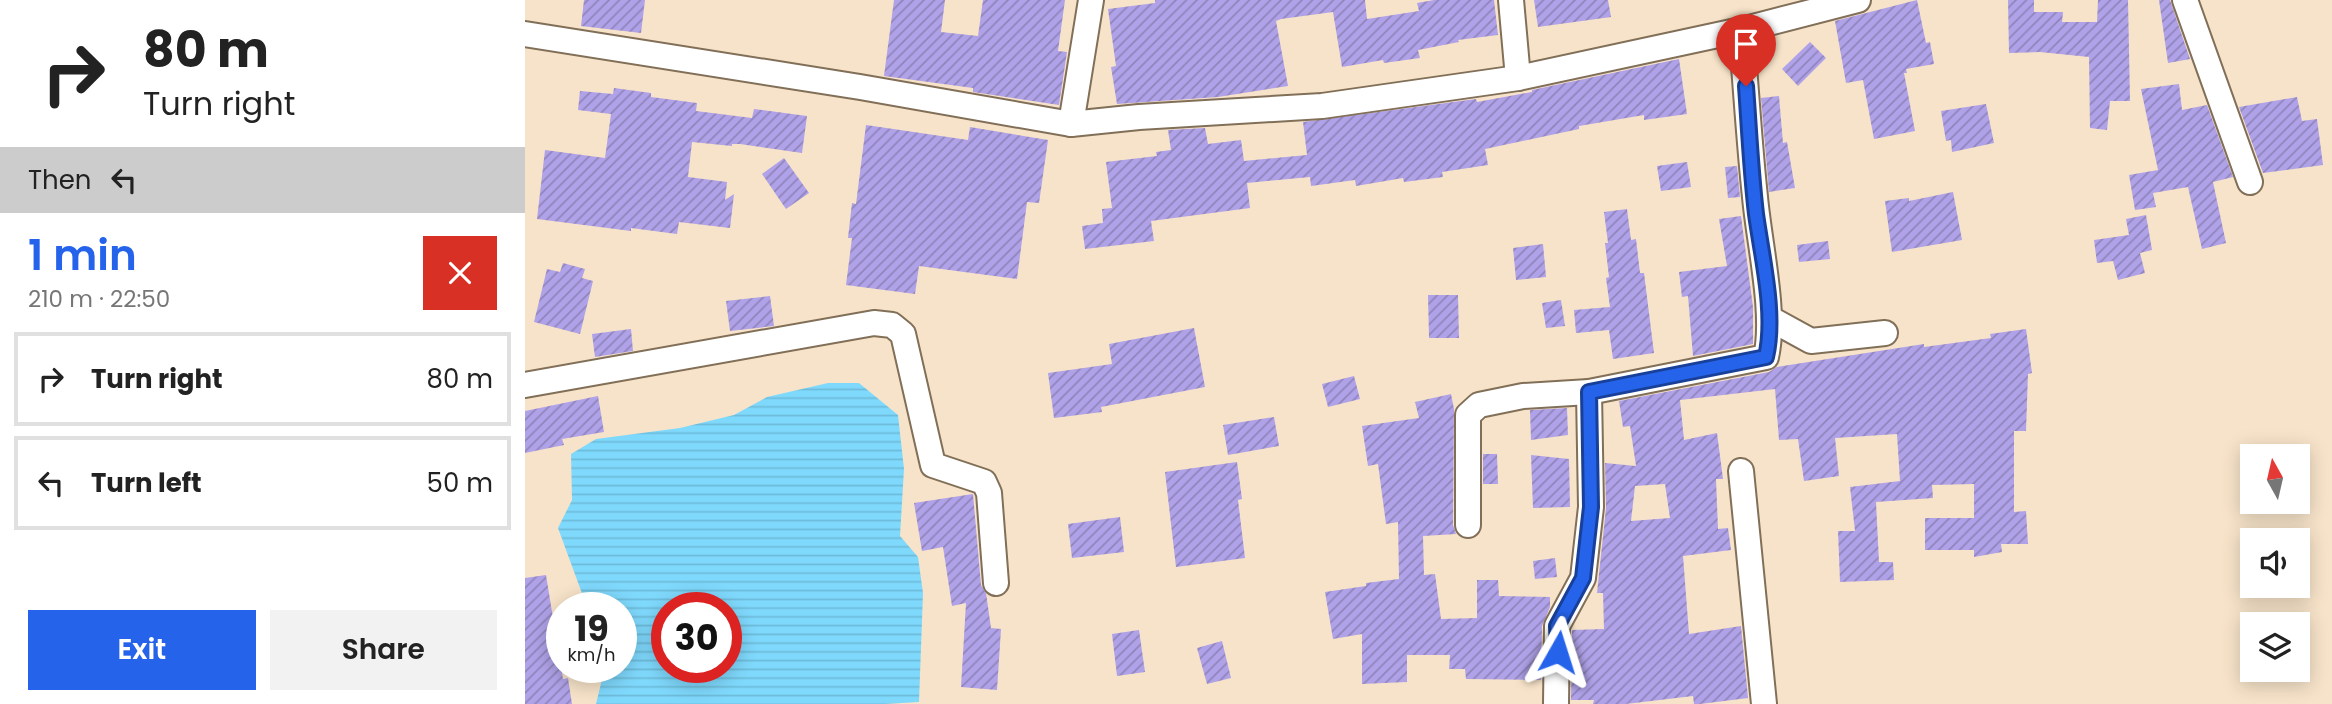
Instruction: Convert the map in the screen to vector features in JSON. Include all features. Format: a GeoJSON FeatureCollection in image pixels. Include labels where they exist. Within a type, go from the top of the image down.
{"type":"FeatureCollection","features":[{"type":"Feature","properties":{"kind":"street"},"geometry":{"type":"LineString","coordinates":[[1071,124],[1091,0]]}},
{"type":"Feature","properties":{"kind":"street"},"geometry":{"type":"LineString","coordinates":[[1511,0],[1518,78]]}},
{"type":"Feature","properties":{"kind":"street"},"geometry":{"type":"LineString","coordinates":[[525,34],[860,87],[1071,124],[1139,117],[1322,106],[1518,78],[1741,30],[1830,4],[1858,0]]}},
{"type":"Feature","properties":{"kind":"street"},"geometry":{"type":"LineString","coordinates":[[2185,0],[2251,183]]}},
{"type":"Feature","properties":{"kind":"street"},"geometry":{"type":"LineString","coordinates":[[1468,525],[1468,415],[1479,405],[1523,396],[1589,392],[1766,357],[1770,341],[1769,318],[1754,196],[1741,30]]}},
{"type":"Feature","properties":{"kind":"street"},"geometry":{"type":"LineString","coordinates":[[1769,318],[1811,341],[1885,333]]}},
{"type":"Feature","properties":{"kind":"street"},"geometry":{"type":"LineString","coordinates":[[525,385],[874,323],[892,325],[903,334],[933,465],[984,482],[989,494],[996,583]]}},
{"type":"Feature","properties":{"kind":"street"},"geometry":{"type":"LineString","coordinates":[[1556,704],[1557,626],[1583,578],[1591,507],[1589,392]]}},
{"type":"Feature","properties":{"kind":"street"},"geometry":{"type":"LineString","coordinates":[[1741,471],[1765,704]]}},
{"type":"Feature","properties":{"kind":"water"},"geometry":{"type":"Polygon","coordinates":[[[828,383],[859,383],[898,415],[904,469],[900,536],[918,557],[923,593],[919,702],[596,704],[601,683],[637,683],[637,592],[581,592],[558,528],[572,500],[571,454],[596,439],[680,428],[734,415],[767,397],[828,383]]]}},
{"type":"Feature","properties":{"kind":"building"},"geometry":{"type":"Polygon","coordinates":[[[584,0],[645,0],[641,33],[581,26],[584,0]]]}},
{"type":"Feature","properties":{"kind":"building"},"geometry":{"type":"Polygon","coordinates":[[[894,0],[945,0],[941,32],[978,36],[983,0],[1065,0],[1058,51],[1067,52],[1059,105],[973,92],[973,88],[884,76],[894,0]]]}},
{"type":"Feature","properties":{"kind":"building"},"geometry":{"type":"Polygon","coordinates":[[[1155,0],[1365,0],[1367,19],[1419,11],[1417,3],[1434,0],[1494,0],[1498,35],[1458,40],[1459,42],[1418,50],[1420,58],[1384,63],[1383,60],[1342,67],[1333,12],[1281,19],[1276,21],[1288,86],[1218,97],[1117,104],[1111,67],[1116,66],[1108,9],[1155,3],[1155,0]]]}},
{"type":"Feature","properties":{"kind":"building"},"geometry":{"type":"Polygon","coordinates":[[[1534,0],[1608,0],[1611,17],[1538,27],[1534,0]]]}},
{"type":"Feature","properties":{"kind":"building"},"geometry":{"type":"Polygon","coordinates":[[[1917,0],[1926,43],[1930,42],[1934,64],[1906,69],[1907,73],[1904,73],[1915,131],[1874,139],[1863,80],[1846,83],[1835,21],[1917,0]]]}},
{"type":"Feature","properties":{"kind":"building"},"geometry":{"type":"Polygon","coordinates":[[[2008,0],[2034,0],[2034,12],[2063,12],[2062,22],[2097,22],[2098,0],[2128,0],[2130,101],[2110,101],[2107,130],[2090,128],[2089,57],[2040,52],[2009,53],[2008,0]]]}},
{"type":"Feature","properties":{"kind":"building"},"geometry":{"type":"Polygon","coordinates":[[[2159,0],[2170,0],[2190,59],[2168,63],[2159,0]]]}},
{"type":"Feature","properties":{"kind":"building"},"geometry":{"type":"Polygon","coordinates":[[[1810,42],[1826,58],[1798,86],[1782,69],[1810,42]]]}},
{"type":"Feature","properties":{"kind":"building"},"geometry":{"type":"Polygon","coordinates":[[[1679,59],[1687,114],[1644,120],[1644,115],[1579,126],[1579,129],[1485,149],[1488,165],[1442,172],[1443,177],[1404,182],[1403,178],[1356,186],[1355,180],[1311,186],[1310,177],[1247,183],[1250,208],[1151,221],[1154,241],[1085,249],[1082,226],[1103,223],[1102,209],[1112,208],[1106,162],[1157,156],[1156,152],[1171,150],[1168,130],[1205,128],[1208,144],[1241,140],[1244,161],[1307,155],[1303,122],[1476,99],[1477,102],[1679,59]]]}},
{"type":"Feature","properties":{"kind":"building"},"geometry":{"type":"Polygon","coordinates":[[[2179,84],[2182,110],[2207,105],[2233,177],[2213,182],[2226,243],[2202,249],[2188,187],[2153,193],[2156,207],[2135,210],[2129,175],[2158,170],[2141,89],[2179,84]]]}},
{"type":"Feature","properties":{"kind":"building"},"geometry":{"type":"Polygon","coordinates":[[[614,88],[651,93],[651,97],[697,103],[696,111],[752,118],[754,109],[807,116],[802,153],[740,144],[732,146],[692,142],[688,177],[727,182],[725,200],[734,194],[730,228],[679,222],[677,234],[537,219],[545,150],[605,158],[611,114],[578,110],[580,91],[613,94],[614,88]]]}},
{"type":"Feature","properties":{"kind":"building"},"geometry":{"type":"Polygon","coordinates":[[[1779,96],[1783,143],[1787,142],[1795,188],[1769,192],[1761,98],[1779,96]]]}},
{"type":"Feature","properties":{"kind":"building"},"geometry":{"type":"Polygon","coordinates":[[[2297,97],[2302,121],[2317,119],[2323,165],[2263,173],[2239,107],[2297,97]]]}},
{"type":"Feature","properties":{"kind":"building"},"geometry":{"type":"Polygon","coordinates":[[[1986,104],[1994,143],[1952,152],[1951,140],[1946,141],[1941,111],[1986,104]]]}},
{"type":"Feature","properties":{"kind":"building"},"geometry":{"type":"Polygon","coordinates":[[[866,125],[968,140],[970,127],[1048,140],[1039,203],[1027,202],[1017,279],[919,266],[915,294],[846,285],[852,238],[848,238],[852,203],[856,204],[866,125]]]}},
{"type":"Feature","properties":{"kind":"building"},"geometry":{"type":"Polygon","coordinates":[[[784,158],[809,193],[786,209],[762,174],[784,158]]]}},
{"type":"Feature","properties":{"kind":"building"},"geometry":{"type":"Polygon","coordinates":[[[1687,162],[1691,187],[1661,191],[1657,166],[1687,162]]]}},
{"type":"Feature","properties":{"kind":"building"},"geometry":{"type":"Polygon","coordinates":[[[1737,166],[1740,197],[1728,198],[1725,167],[1737,166]]]}},
{"type":"Feature","properties":{"kind":"building"},"geometry":{"type":"Polygon","coordinates":[[[1953,192],[1962,240],[1892,252],[1885,201],[1909,198],[1909,201],[1953,192]]]}},
{"type":"Feature","properties":{"kind":"building"},"geometry":{"type":"Polygon","coordinates":[[[1627,209],[1631,240],[1636,239],[1640,273],[1644,273],[1654,353],[1613,359],[1609,330],[1576,333],[1574,310],[1610,307],[1606,278],[1609,277],[1605,243],[1608,243],[1604,212],[1627,209]]]}},
{"type":"Feature","properties":{"kind":"building"},"geometry":{"type":"Polygon","coordinates":[[[2146,215],[2152,250],[2140,253],[2145,273],[2118,280],[2113,261],[2097,263],[2094,240],[2129,235],[2126,219],[2146,215]]]}},
{"type":"Feature","properties":{"kind":"building"},"geometry":{"type":"Polygon","coordinates":[[[1741,216],[1753,307],[1753,344],[1693,356],[1688,296],[1682,297],[1679,272],[1727,266],[1719,219],[1741,216]]]}},
{"type":"Feature","properties":{"kind":"building"},"geometry":{"type":"Polygon","coordinates":[[[1828,241],[1830,259],[1799,262],[1797,245],[1828,241]]]}},
{"type":"Feature","properties":{"kind":"building"},"geometry":{"type":"Polygon","coordinates":[[[1543,244],[1546,277],[1516,280],[1513,248],[1543,244]]]}},
{"type":"Feature","properties":{"kind":"building"},"geometry":{"type":"Polygon","coordinates":[[[563,263],[585,269],[582,278],[593,281],[580,334],[534,322],[547,269],[560,272],[563,263]]]}},
{"type":"Feature","properties":{"kind":"building"},"geometry":{"type":"Polygon","coordinates":[[[1428,295],[1458,295],[1459,338],[1429,338],[1428,295]]]}},
{"type":"Feature","properties":{"kind":"building"},"geometry":{"type":"Polygon","coordinates":[[[770,296],[774,326],[730,331],[726,301],[770,296]]]}},
{"type":"Feature","properties":{"kind":"building"},"geometry":{"type":"Polygon","coordinates":[[[1561,300],[1565,326],[1546,328],[1542,303],[1561,300]]]}},
{"type":"Feature","properties":{"kind":"building"},"geometry":{"type":"Polygon","coordinates":[[[1194,328],[1205,387],[1101,407],[1102,412],[1054,418],[1048,373],[1112,364],[1109,344],[1194,328]]]}},
{"type":"Feature","properties":{"kind":"building"},"geometry":{"type":"Polygon","coordinates":[[[631,329],[633,351],[595,357],[592,334],[631,329]]]}},
{"type":"Feature","properties":{"kind":"building"},"geometry":{"type":"Polygon","coordinates":[[[2026,329],[2032,373],[2028,374],[2026,431],[2014,431],[2014,512],[2026,511],[2028,544],[2001,544],[2002,552],[1974,557],[1974,550],[1925,550],[1925,518],[1974,518],[1974,484],[1932,485],[1933,498],[1876,502],[1879,562],[1893,562],[1894,580],[1840,582],[1838,531],[1855,531],[1850,487],[1900,481],[1897,434],[1835,438],[1839,476],[1804,481],[1798,439],[1779,440],[1775,389],[1680,400],[1684,440],[1717,433],[1723,479],[1716,479],[1718,529],[1728,528],[1731,550],[1683,556],[1689,634],[1741,626],[1748,698],[1700,704],[1694,704],[1693,696],[1626,704],[1593,704],[1594,700],[1571,700],[1572,630],[1604,629],[1603,593],[1597,593],[1606,508],[1605,463],[1636,466],[1630,426],[1623,427],[1619,401],[1769,372],[1777,367],[1924,344],[1924,347],[1991,338],[1990,334],[2026,329]],[[1665,484],[1635,486],[1631,521],[1670,518],[1665,484]]]}},
{"type":"Feature","properties":{"kind":"building"},"geometry":{"type":"Polygon","coordinates":[[[1354,376],[1360,399],[1328,407],[1322,384],[1354,376]]]}},
{"type":"Feature","properties":{"kind":"building"},"geometry":{"type":"Polygon","coordinates":[[[1451,394],[1454,409],[1453,525],[1456,534],[1423,536],[1424,575],[1435,574],[1441,619],[1477,618],[1477,580],[1498,580],[1499,596],[1550,597],[1550,607],[1542,626],[1541,680],[1466,679],[1465,669],[1449,669],[1450,655],[1407,655],[1407,682],[1362,684],[1362,634],[1333,639],[1325,592],[1399,579],[1398,522],[1386,524],[1378,464],[1368,466],[1362,426],[1419,418],[1415,402],[1451,394]]]}},
{"type":"Feature","properties":{"kind":"building"},"geometry":{"type":"Polygon","coordinates":[[[598,396],[604,432],[562,439],[564,445],[525,453],[525,411],[598,396]]]}},
{"type":"Feature","properties":{"kind":"building"},"geometry":{"type":"Polygon","coordinates":[[[1567,408],[1568,435],[1531,440],[1530,410],[1567,408]]]}},
{"type":"Feature","properties":{"kind":"building"},"geometry":{"type":"Polygon","coordinates":[[[1274,417],[1279,446],[1228,455],[1223,425],[1274,417]]]}},
{"type":"Feature","properties":{"kind":"building"},"geometry":{"type":"Polygon","coordinates":[[[1483,454],[1497,454],[1498,484],[1483,484],[1483,454]]]}},
{"type":"Feature","properties":{"kind":"building"},"geometry":{"type":"Polygon","coordinates":[[[1531,455],[1569,459],[1570,507],[1533,508],[1531,455]]]}},
{"type":"Feature","properties":{"kind":"building"},"geometry":{"type":"Polygon","coordinates":[[[1237,462],[1242,499],[1238,500],[1245,558],[1176,567],[1165,472],[1237,462]]]}},
{"type":"Feature","properties":{"kind":"building"},"geometry":{"type":"Polygon","coordinates":[[[973,494],[981,585],[986,593],[991,628],[1001,629],[997,690],[961,687],[966,603],[952,606],[943,547],[922,551],[914,503],[973,494]]]}},
{"type":"Feature","properties":{"kind":"building"},"geometry":{"type":"Polygon","coordinates":[[[1120,517],[1124,552],[1072,558],[1068,524],[1120,517]]]}},
{"type":"Feature","properties":{"kind":"building"},"geometry":{"type":"Polygon","coordinates":[[[1555,558],[1557,577],[1535,579],[1533,561],[1555,558]]]}},
{"type":"Feature","properties":{"kind":"building"},"geometry":{"type":"Polygon","coordinates":[[[546,575],[549,592],[546,592],[546,683],[569,683],[572,704],[525,704],[525,578],[546,575]]]}},
{"type":"Feature","properties":{"kind":"building"},"geometry":{"type":"Polygon","coordinates":[[[1139,630],[1145,672],[1117,676],[1112,634],[1139,630]]]}},
{"type":"Feature","properties":{"kind":"building"},"geometry":{"type":"Polygon","coordinates":[[[1222,641],[1231,678],[1207,684],[1197,648],[1222,641]]]}},
{"type":"Feature","properties":{"kind":"route"},"geometry":{"type":"LineString","coordinates":[[1558,652],[1557,626],[1583,578],[1591,507],[1589,392],[1766,357],[1770,341],[1769,318],[1754,196],[1746,86]]}}]}
